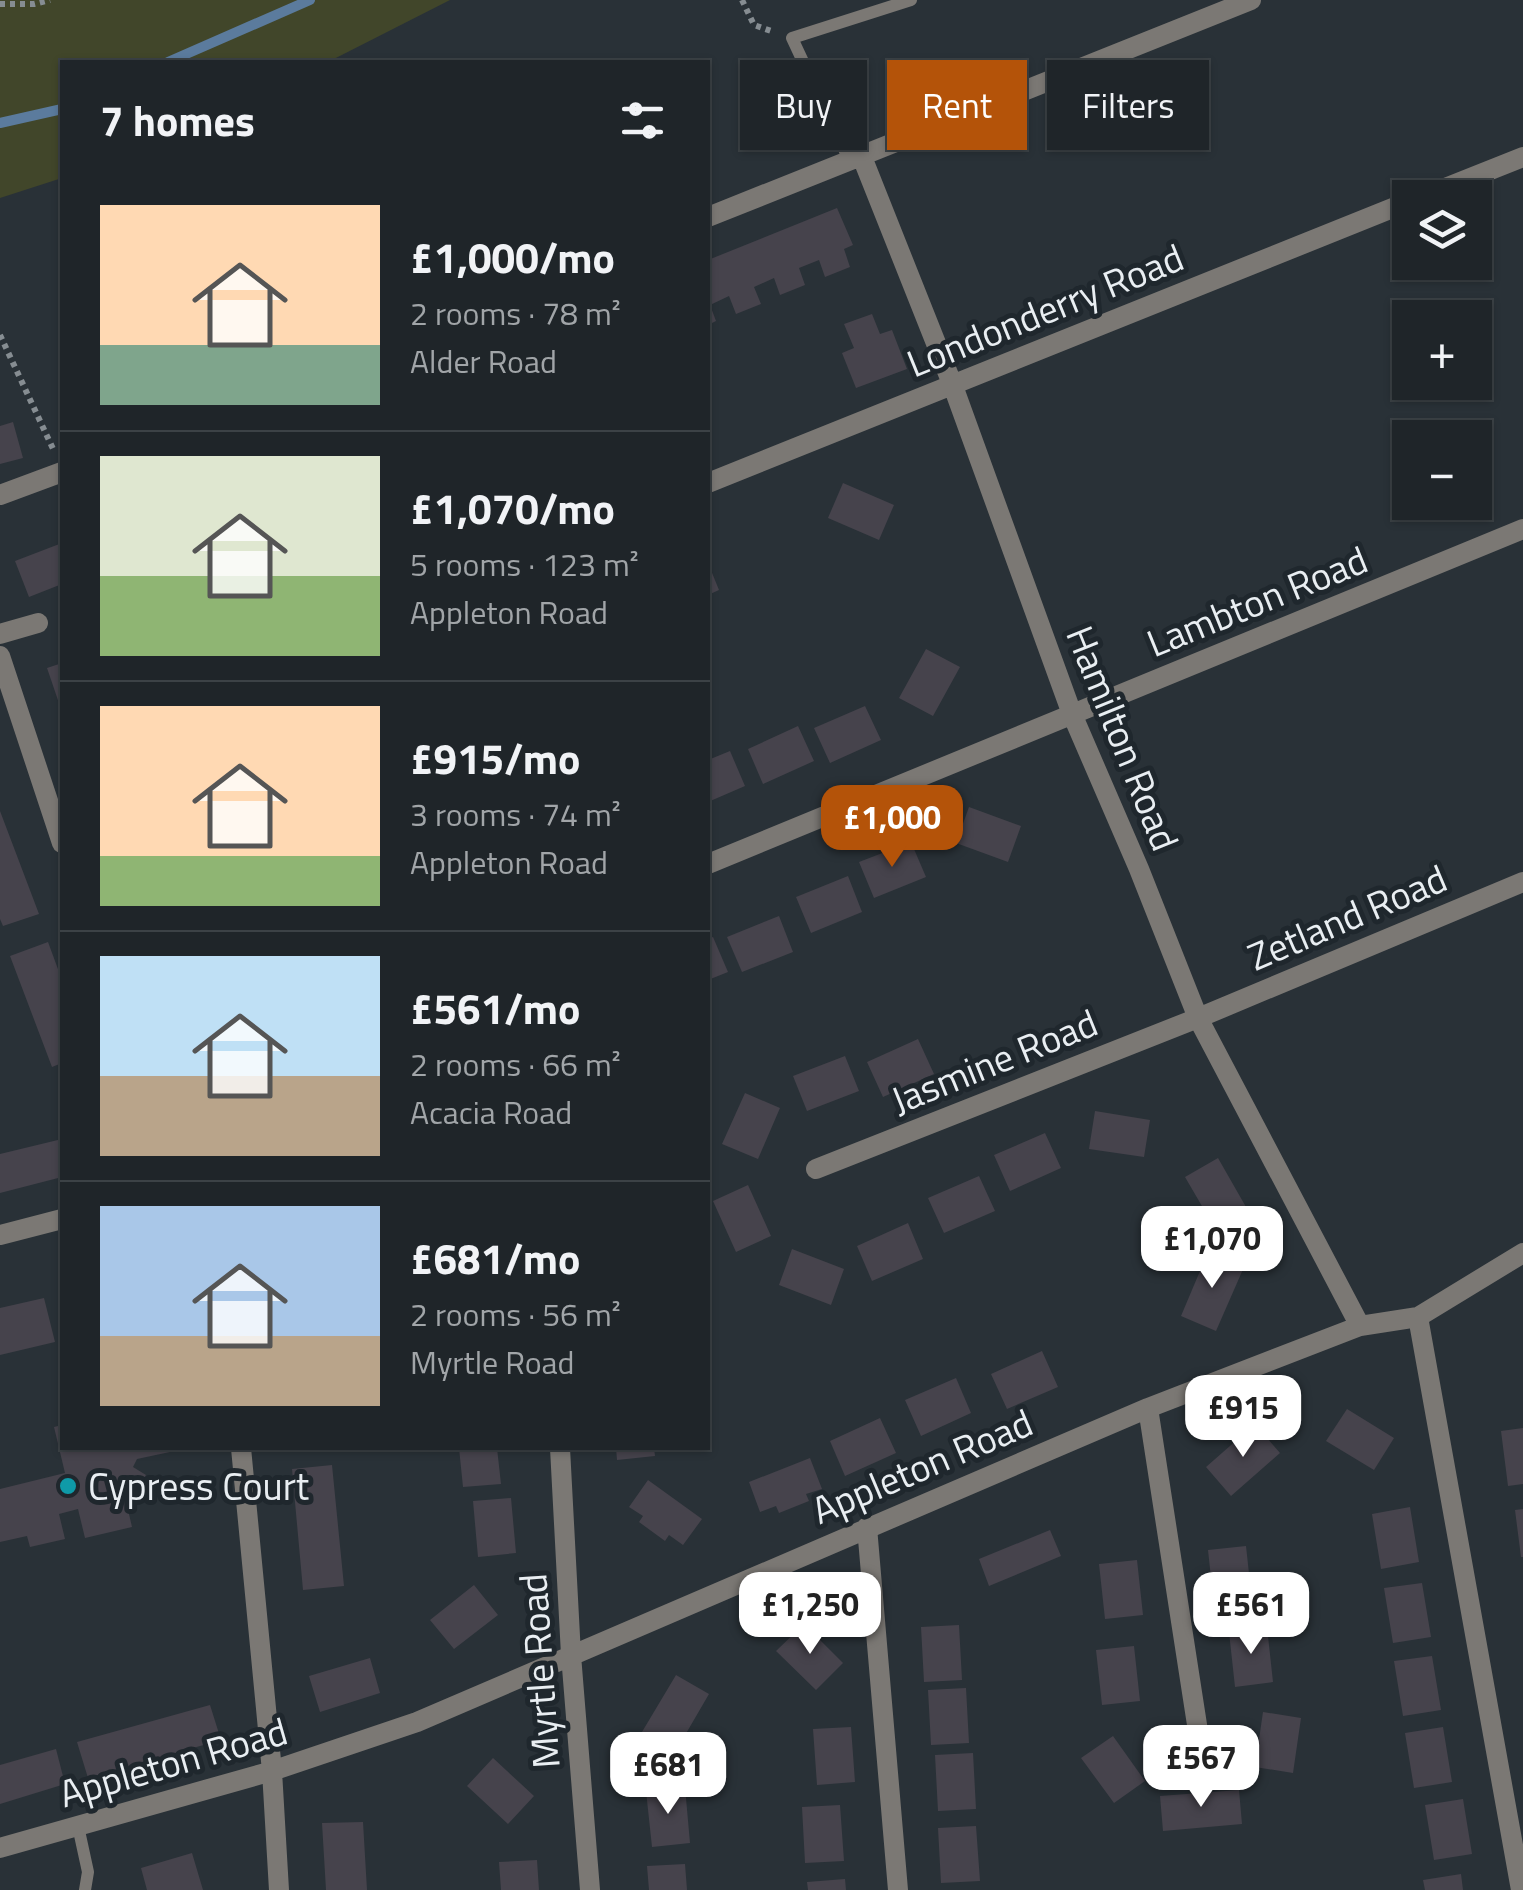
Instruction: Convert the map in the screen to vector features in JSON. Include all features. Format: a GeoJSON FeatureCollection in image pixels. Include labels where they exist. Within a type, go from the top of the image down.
{"type":"FeatureCollection","features":[{"type":"Feature","properties":{"kind":"street"},"geometry":{"type":"LineString","coordinates":[[710,217],[1251,0]]}},
{"type":"Feature","properties":{"kind":"street"},"geometry":{"type":"LineString","coordinates":[[1465,180],[1523,157]]}},
{"type":"Feature","properties":{"kind":"street","name":"Hamilton Road"},"geometry":{"type":"LineString","coordinates":[[856,160],[953,386],[1072,714],[1198,1018],[1360,1326]]}},
{"type":"Feature","properties":{"kind":"street","name":"Londonderry Road"},"geometry":{"type":"LineString","coordinates":[[710,482],[1392,209]]}},
{"type":"Feature","properties":{"kind":"street"},"geometry":{"type":"LineString","coordinates":[[0,496],[59,463]]}},
{"type":"Feature","properties":{"kind":"street","name":"Lambton Road"},"geometry":{"type":"LineString","coordinates":[[710,863],[1523,529]]}},
{"type":"Feature","properties":{"kind":"street"},"geometry":{"type":"LineString","coordinates":[[0,634],[38,623]]}},
{"type":"Feature","properties":{"kind":"street"},"geometry":{"type":"LineString","coordinates":[[0,656],[60,837]]}},
{"type":"Feature","properties":{"kind":"street","name":"Zetland Road"},"geometry":{"type":"LineString","coordinates":[[1198,1018],[1523,882]]}},
{"type":"Feature","properties":{"kind":"street","name":"Jasmine Road"},"geometry":{"type":"LineString","coordinates":[[816,1169],[1198,1018]]}},
{"type":"Feature","properties":{"kind":"street"},"geometry":{"type":"LineString","coordinates":[[0,1235],[60,1220]]}},
{"type":"Feature","properties":{"kind":"street","name":"Appleton Road"},"geometry":{"type":"LineString","coordinates":[[0,1848],[272,1772],[418,1722],[1148,1408],[1360,1326],[1418,1317],[1523,1253]]}},
{"type":"Feature","properties":{"kind":"street"},"geometry":{"type":"LineString","coordinates":[[1418,1317],[1520,1890]]}},
{"type":"Feature","properties":{"kind":"street"},"geometry":{"type":"LineString","coordinates":[[1148,1408],[1200,1744]]}},
{"type":"Feature","properties":{"kind":"street"},"geometry":{"type":"LineString","coordinates":[[241,1450],[272,1772],[279,1890]]}},
{"type":"Feature","properties":{"kind":"street","name":"Myrtle Road"},"geometry":{"type":"LineString","coordinates":[[560,1450],[571,1655],[590,1890]]}},
{"type":"Feature","properties":{"kind":"street"},"geometry":{"type":"LineString","coordinates":[[867,1527],[898,1890]]}},
{"type":"Feature","properties":{"kind":"lane"},"geometry":{"type":"LineString","coordinates":[[856,160],[792,38],[911,0]]}},
{"type":"Feature","properties":{"kind":"lane"},"geometry":{"type":"LineString","coordinates":[[78,1826],[88,1872],[84,1890]]}},
{"type":"Feature","properties":{"kind":"path"},"geometry":{"type":"LineString","coordinates":[[0,4],[50,0]]}},
{"type":"Feature","properties":{"kind":"path"},"geometry":{"type":"LineString","coordinates":[[742,0],[754,25],[792,38]]}},
{"type":"Feature","properties":{"kind":"path"},"geometry":{"type":"LineString","coordinates":[[0,335],[59,463]]}},
{"type":"Feature","properties":{"kind":"green space"},"geometry":{"type":"Polygon","coordinates":[[[0,0],[450,0],[332,60],[60,60],[60,179],[0,198],[0,0]]]}},
{"type":"Feature","properties":{"kind":"building"},"geometry":{"type":"Polygon","coordinates":[[[837,208],[853,245],[844,249],[850,267],[825,277],[819,260],[799,268],[805,285],[780,295],[774,278],[754,287],[761,304],[736,314],[729,296],[710,305],[710,259],[837,208]]]}},
{"type":"Feature","properties":{"kind":"building"},"geometry":{"type":"Polygon","coordinates":[[[872,314],[880,334],[892,330],[907,369],[856,388],[842,353],[854,348],[844,324],[872,314]]]}},
{"type":"Feature","properties":{"kind":"building"},"geometry":{"type":"Polygon","coordinates":[[[13,422],[23,458],[0,464],[0,426],[13,422]]]}},
{"type":"Feature","properties":{"kind":"building"},"geometry":{"type":"Polygon","coordinates":[[[843,483],[894,505],[879,540],[828,518],[843,483]]]}},
{"type":"Feature","properties":{"kind":"building"},"geometry":{"type":"Polygon","coordinates":[[[60,544],[60,585],[29,597],[15,561],[60,544]]]}},
{"type":"Feature","properties":{"kind":"building"},"geometry":{"type":"Polygon","coordinates":[[[710,568],[719,590],[710,594],[710,568]]]}},
{"type":"Feature","properties":{"kind":"building"},"geometry":{"type":"Polygon","coordinates":[[[926,649],[960,667],[933,716],[899,698],[926,649]]]}},
{"type":"Feature","properties":{"kind":"building"},"geometry":{"type":"Polygon","coordinates":[[[60,664],[60,706],[47,668],[60,664]]]}},
{"type":"Feature","properties":{"kind":"building"},"geometry":{"type":"Polygon","coordinates":[[[865,706],[881,740],[830,763],[814,728],[865,706]]]}},
{"type":"Feature","properties":{"kind":"building"},"geometry":{"type":"Polygon","coordinates":[[[798,726],[814,761],[763,784],[748,749],[798,726]]]}},
{"type":"Feature","properties":{"kind":"building"},"geometry":{"type":"Polygon","coordinates":[[[730,751],[745,786],[710,801],[710,759],[730,751]]]}},
{"type":"Feature","properties":{"kind":"building"},"geometry":{"type":"Polygon","coordinates":[[[969,807],[1021,826],[1008,862],[956,843],[969,807]]]}},
{"type":"Feature","properties":{"kind":"building"},"geometry":{"type":"Polygon","coordinates":[[[0,811],[39,914],[3,926],[0,919],[0,811]]]}},
{"type":"Feature","properties":{"kind":"building"},"geometry":{"type":"Polygon","coordinates":[[[911,842],[926,877],[874,898],[859,862],[911,842]]]}},
{"type":"Feature","properties":{"kind":"building"},"geometry":{"type":"Polygon","coordinates":[[[848,876],[862,912],[811,933],[796,897],[848,876]]]}},
{"type":"Feature","properties":{"kind":"building"},"geometry":{"type":"Polygon","coordinates":[[[779,916],[793,952],[742,972],[727,937],[779,916]]]}},
{"type":"Feature","properties":{"kind":"building"},"geometry":{"type":"Polygon","coordinates":[[[713,937],[728,972],[710,979],[713,937]]]}},
{"type":"Feature","properties":{"kind":"building"},"geometry":{"type":"Polygon","coordinates":[[[48,942],[60,975],[60,1064],[52,1067],[10,956],[48,942]]]}},
{"type":"Feature","properties":{"kind":"building"},"geometry":{"type":"Polygon","coordinates":[[[918,1039],[934,1074],[883,1097],[867,1062],[918,1039]]]}},
{"type":"Feature","properties":{"kind":"building"},"geometry":{"type":"Polygon","coordinates":[[[845,1056],[859,1091],[807,1111],[793,1076],[845,1056]]]}},
{"type":"Feature","properties":{"kind":"building"},"geometry":{"type":"Polygon","coordinates":[[[745,1093],[780,1108],[758,1159],[722,1144],[745,1093]]]}},
{"type":"Feature","properties":{"kind":"building"},"geometry":{"type":"Polygon","coordinates":[[[1095,1111],[1150,1120],[1144,1157],[1089,1149],[1095,1111]]]}},
{"type":"Feature","properties":{"kind":"building"},"geometry":{"type":"Polygon","coordinates":[[[1045,1133],[1061,1168],[1010,1191],[994,1155],[1045,1133]]]}},
{"type":"Feature","properties":{"kind":"building"},"geometry":{"type":"Polygon","coordinates":[[[60,1139],[60,1178],[0,1193],[0,1154],[60,1139]]]}},
{"type":"Feature","properties":{"kind":"building"},"geometry":{"type":"Polygon","coordinates":[[[1218,1158],[1246,1207],[1213,1225],[1185,1177],[1218,1158]]]}},
{"type":"Feature","properties":{"kind":"building"},"geometry":{"type":"Polygon","coordinates":[[[979,1176],[995,1211],[944,1233],[928,1198],[979,1176]]]}},
{"type":"Feature","properties":{"kind":"building"},"geometry":{"type":"Polygon","coordinates":[[[748,1185],[771,1236],[736,1252],[713,1201],[748,1185]]]}},
{"type":"Feature","properties":{"kind":"building"},"geometry":{"type":"Polygon","coordinates":[[[908,1223],[923,1259],[872,1281],[857,1246],[908,1223]]]}},
{"type":"Feature","properties":{"kind":"building"},"geometry":{"type":"Polygon","coordinates":[[[792,1249],[844,1269],[831,1305],[779,1285],[792,1249]]]}},
{"type":"Feature","properties":{"kind":"building"},"geometry":{"type":"Polygon","coordinates":[[[1208,1252],[1244,1267],[1216,1331],[1181,1316],[1208,1252]]]}},
{"type":"Feature","properties":{"kind":"building"},"geometry":{"type":"Polygon","coordinates":[[[44,1298],[55,1342],[0,1355],[0,1308],[44,1298]]]}},
{"type":"Feature","properties":{"kind":"building"},"geometry":{"type":"Polygon","coordinates":[[[1042,1351],[1058,1387],[1007,1409],[991,1374],[1042,1351]]]}},
{"type":"Feature","properties":{"kind":"building"},"geometry":{"type":"Polygon","coordinates":[[[956,1378],[971,1413],[921,1436],[905,1400],[956,1378]]]}},
{"type":"Feature","properties":{"kind":"building"},"geometry":{"type":"Polygon","coordinates":[[[1347,1409],[1394,1438],[1374,1470],[1326,1441],[1347,1409]]]}},
{"type":"Feature","properties":{"kind":"building"},"geometry":{"type":"Polygon","coordinates":[[[880,1418],[896,1453],[845,1476],[830,1441],[880,1418]]]}},
{"type":"Feature","properties":{"kind":"building"},"geometry":{"type":"Polygon","coordinates":[[[1255,1424],[1280,1453],[1231,1496],[1206,1467],[1255,1424]]]}},
{"type":"Feature","properties":{"kind":"building","name":"Cypress Court"},"geometry":{"type":"Polygon","coordinates":[[[60,1426],[60,1450],[179,1450],[137,1459],[133,1467],[146,1475],[138,1487],[125,1480],[122,1484],[132,1527],[85,1538],[78,1509],[59,1514],[65,1539],[30,1547],[27,1536],[0,1542],[0,1489],[65,1473],[54,1427],[60,1426]]]}},
{"type":"Feature","properties":{"kind":"building"},"geometry":{"type":"Polygon","coordinates":[[[1523,1428],[1523,1484],[1508,1486],[1501,1431],[1523,1428]]]}},
{"type":"Feature","properties":{"kind":"building"},"geometry":{"type":"Polygon","coordinates":[[[459,1450],[497,1450],[501,1484],[463,1487],[459,1450]]]}},
{"type":"Feature","properties":{"kind":"building"},"geometry":{"type":"Polygon","coordinates":[[[616,1450],[654,1450],[655,1456],[617,1460],[616,1450]]]}},
{"type":"Feature","properties":{"kind":"building"},"geometry":{"type":"Polygon","coordinates":[[[810,1458],[822,1489],[806,1494],[809,1501],[779,1513],[776,1506],[760,1512],[749,1482],[810,1458]]]}},
{"type":"Feature","properties":{"kind":"building"},"geometry":{"type":"Polygon","coordinates":[[[332,1465],[344,1586],[303,1590],[292,1469],[332,1465]]]}},
{"type":"Feature","properties":{"kind":"building"},"geometry":{"type":"Polygon","coordinates":[[[648,1480],[702,1519],[683,1545],[669,1535],[665,1541],[639,1522],[643,1516],[629,1507],[648,1480]]]}},
{"type":"Feature","properties":{"kind":"building"},"geometry":{"type":"Polygon","coordinates":[[[511,1498],[516,1553],[478,1557],[473,1501],[511,1498]]]}},
{"type":"Feature","properties":{"kind":"building"},"geometry":{"type":"Polygon","coordinates":[[[1410,1507],[1419,1562],[1381,1569],[1372,1514],[1410,1507]]]}},
{"type":"Feature","properties":{"kind":"building"},"geometry":{"type":"Polygon","coordinates":[[[1523,1509],[1523,1557],[1521,1557],[1515,1510],[1523,1509]]]}},
{"type":"Feature","properties":{"kind":"building"},"geometry":{"type":"Polygon","coordinates":[[[1050,1530],[1061,1556],[989,1586],[979,1559],[1050,1530]]]}},
{"type":"Feature","properties":{"kind":"building"},"geometry":{"type":"Polygon","coordinates":[[[1246,1546],[1252,1601],[1214,1606],[1208,1550],[1246,1546]]]}},
{"type":"Feature","properties":{"kind":"building"},"geometry":{"type":"Polygon","coordinates":[[[1137,1560],[1143,1615],[1105,1619],[1099,1564],[1137,1560]]]}},
{"type":"Feature","properties":{"kind":"building"},"geometry":{"type":"Polygon","coordinates":[[[1422,1583],[1431,1637],[1393,1643],[1384,1588],[1422,1583]]]}},
{"type":"Feature","properties":{"kind":"building"},"geometry":{"type":"Polygon","coordinates":[[[474,1585],[498,1615],[454,1649],[430,1620],[474,1585]]]}},
{"type":"Feature","properties":{"kind":"building"},"geometry":{"type":"Polygon","coordinates":[[[804,1624],[843,1663],[816,1690],[776,1651],[804,1624]]]}},
{"type":"Feature","properties":{"kind":"building"},"geometry":{"type":"Polygon","coordinates":[[[959,1625],[962,1680],[924,1682],[921,1627],[959,1625]]]}},
{"type":"Feature","properties":{"kind":"building"},"geometry":{"type":"Polygon","coordinates":[[[1267,1627],[1273,1682],[1235,1687],[1229,1632],[1267,1627]]]}},
{"type":"Feature","properties":{"kind":"building"},"geometry":{"type":"Polygon","coordinates":[[[1134,1646],[1140,1701],[1102,1705],[1096,1650],[1134,1646]]]}},
{"type":"Feature","properties":{"kind":"building"},"geometry":{"type":"Polygon","coordinates":[[[1432,1656],[1441,1710],[1403,1716],[1394,1661],[1432,1656]]]}},
{"type":"Feature","properties":{"kind":"building"},"geometry":{"type":"Polygon","coordinates":[[[370,1658],[380,1693],[320,1712],[309,1676],[370,1658]]]}},
{"type":"Feature","properties":{"kind":"building"},"geometry":{"type":"Polygon","coordinates":[[[676,1675],[709,1694],[670,1761],[636,1742],[676,1675]]]}},
{"type":"Feature","properties":{"kind":"building"},"geometry":{"type":"Polygon","coordinates":[[[966,1688],[969,1743],[931,1745],[928,1690],[966,1688]]]}},
{"type":"Feature","properties":{"kind":"building"},"geometry":{"type":"Polygon","coordinates":[[[210,1705],[221,1740],[88,1778],[77,1742],[210,1705]]]}},
{"type":"Feature","properties":{"kind":"building"},"geometry":{"type":"Polygon","coordinates":[[[1263,1712],[1301,1718],[1293,1773],[1255,1767],[1263,1712]]]}},
{"type":"Feature","properties":{"kind":"building"},"geometry":{"type":"Polygon","coordinates":[[[851,1727],[855,1782],[817,1785],[813,1729],[851,1727]]]}},
{"type":"Feature","properties":{"kind":"building"},"geometry":{"type":"Polygon","coordinates":[[[1443,1727],[1452,1782],[1414,1788],[1405,1733],[1443,1727]]]}},
{"type":"Feature","properties":{"kind":"building"},"geometry":{"type":"Polygon","coordinates":[[[1113,1736],[1145,1781],[1114,1803],[1081,1758],[1113,1736]]]}},
{"type":"Feature","properties":{"kind":"building"},"geometry":{"type":"Polygon","coordinates":[[[56,1749],[65,1784],[0,1804],[0,1765],[56,1749]]]}},
{"type":"Feature","properties":{"kind":"building"},"geometry":{"type":"Polygon","coordinates":[[[973,1753],[976,1809],[938,1811],[935,1755],[973,1753]]]}},
{"type":"Feature","properties":{"kind":"building"},"geometry":{"type":"Polygon","coordinates":[[[493,1758],[534,1796],[508,1824],[467,1786],[493,1758]]]}},
{"type":"Feature","properties":{"kind":"building"},"geometry":{"type":"Polygon","coordinates":[[[685,1787],[690,1843],[652,1847],[646,1791],[685,1787]]]}},
{"type":"Feature","properties":{"kind":"building"},"geometry":{"type":"Polygon","coordinates":[[[1239,1790],[1242,1824],[1163,1831],[1160,1796],[1239,1790]]]}},
{"type":"Feature","properties":{"kind":"building"},"geometry":{"type":"Polygon","coordinates":[[[1463,1799],[1472,1854],[1434,1860],[1425,1805],[1463,1799]]]}},
{"type":"Feature","properties":{"kind":"building"},"geometry":{"type":"Polygon","coordinates":[[[840,1805],[844,1861],[805,1863],[802,1807],[840,1805]]]}},
{"type":"Feature","properties":{"kind":"building"},"geometry":{"type":"Polygon","coordinates":[[[363,1822],[367,1890],[326,1890],[322,1823],[363,1822]]]}},
{"type":"Feature","properties":{"kind":"building"},"geometry":{"type":"Polygon","coordinates":[[[976,1826],[980,1881],[941,1883],[938,1828],[976,1826]]]}},
{"type":"Feature","properties":{"kind":"building"},"geometry":{"type":"Polygon","coordinates":[[[192,1853],[203,1890],[147,1890],[141,1868],[192,1853]]]}},
{"type":"Feature","properties":{"kind":"building"},"geometry":{"type":"Polygon","coordinates":[[[537,1860],[539,1890],[501,1890],[499,1862],[537,1860]]]}},
{"type":"Feature","properties":{"kind":"building"},"geometry":{"type":"Polygon","coordinates":[[[685,1864],[687,1890],[649,1890],[647,1866],[685,1864]]]}},
{"type":"Feature","properties":{"kind":"building"},"geometry":{"type":"Polygon","coordinates":[[[1461,1874],[1463,1890],[1425,1890],[1423,1880],[1461,1874]]]}},
{"type":"Feature","properties":{"kind":"building"},"geometry":{"type":"Polygon","coordinates":[[[845,1879],[846,1890],[808,1890],[807,1882],[845,1879]]]}},
{"type":"Feature","properties":{"kind":"waterway"},"geometry":{"type":"LineString","coordinates":[[173,60],[310,0]]}},
{"type":"Feature","properties":{"kind":"waterway"},"geometry":{"type":"LineString","coordinates":[[0,123],[60,109]]}},
{"type":"Feature","properties":{"kind":"place","name":"Cypress Court"},"geometry":{"type":"Point","coordinates":[68,1486]}}]}
